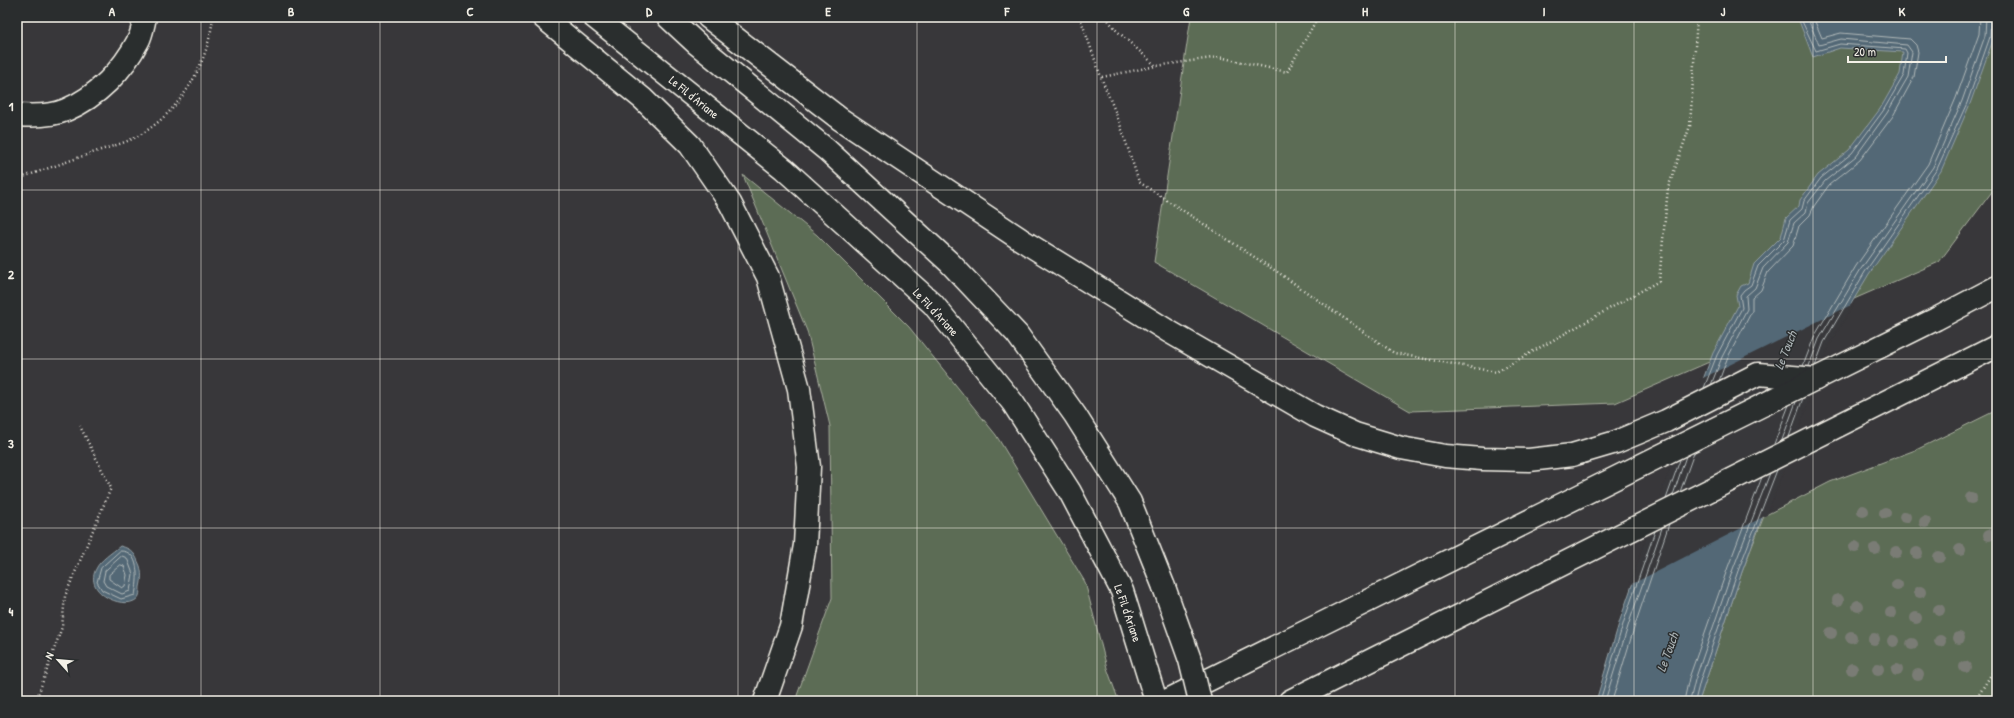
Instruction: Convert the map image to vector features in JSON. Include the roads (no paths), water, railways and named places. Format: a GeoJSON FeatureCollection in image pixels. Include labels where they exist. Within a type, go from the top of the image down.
{"type":"FeatureCollection","features":[{"type":"Feature","properties":{"kind":"highway"},"geometry":{"type":"LineString","coordinates":[[17,115],[33,116],[65,110],[91,95],[116,75],[139,40],[145,17]]}},
{"type":"Feature","properties":{"kind":"highway"},"geometry":{"type":"LineString","coordinates":[[543,17],[643,99],[690,145],[730,203],[768,277],[799,389],[809,467],[805,545],[791,626],[765,701]]}},
{"type":"Feature","properties":{"kind":"highway","name":"Le Fil d'Ariane"},"geometry":{"type":"LineString","coordinates":[[594,17],[784,170],[933,304],[1013,403],[1070,492],[1122,591],[1156,701]]}},
{"type":"Feature","properties":{"kind":"highway"},"geometry":{"type":"LineString","coordinates":[[668,17],[696,43],[827,150],[948,262],[1017,334],[1075,415],[1130,502],[1164,587],[1190,660],[1200,701]]}},
{"type":"Feature","properties":{"kind":"highway"},"geometry":{"type":"LineString","coordinates":[[708,17],[840,119],[1014,234],[1168,331],[1315,416],[1355,434],[1401,448],[1445,456],[1482,459],[1529,460],[1572,454],[1616,442],[1666,422],[1758,374],[1816,379]]}},
{"type":"Feature","properties":{"kind":"highway"},"geometry":{"type":"LineString","coordinates":[[1166,701],[1816,379],[1997,287]]}},
{"type":"Feature","properties":{"kind":"highway"},"geometry":{"type":"LineString","coordinates":[[1290,701],[1997,346]]}},
{"type":"Feature","properties":{"kind":"water","name":"Le Touch"},"geometry":{"type":"Polygon","coordinates":[[[1793,17],[1995,17],[1994,37],[1970,104],[1941,171],[1869,274],[1827,344],[1742,572],[1699,701],[1596,701],[1620,620],[1702,382],[1713,353],[1738,306],[1736,295],[1741,286],[1748,283],[1754,264],[1781,237],[1786,218],[1799,206],[1800,200],[1818,175],[1849,150],[1880,109],[1900,74],[1903,52],[1840,48],[1813,57],[1799,21],[1793,17]]]}},
{"type":"Feature","properties":{"kind":"water"},"geometry":{"type":"Polygon","coordinates":[[[120,546],[131,550],[135,555],[141,571],[139,596],[134,601],[127,603],[109,599],[101,593],[96,587],[94,578],[96,569],[100,563],[120,546]]]}}]}
